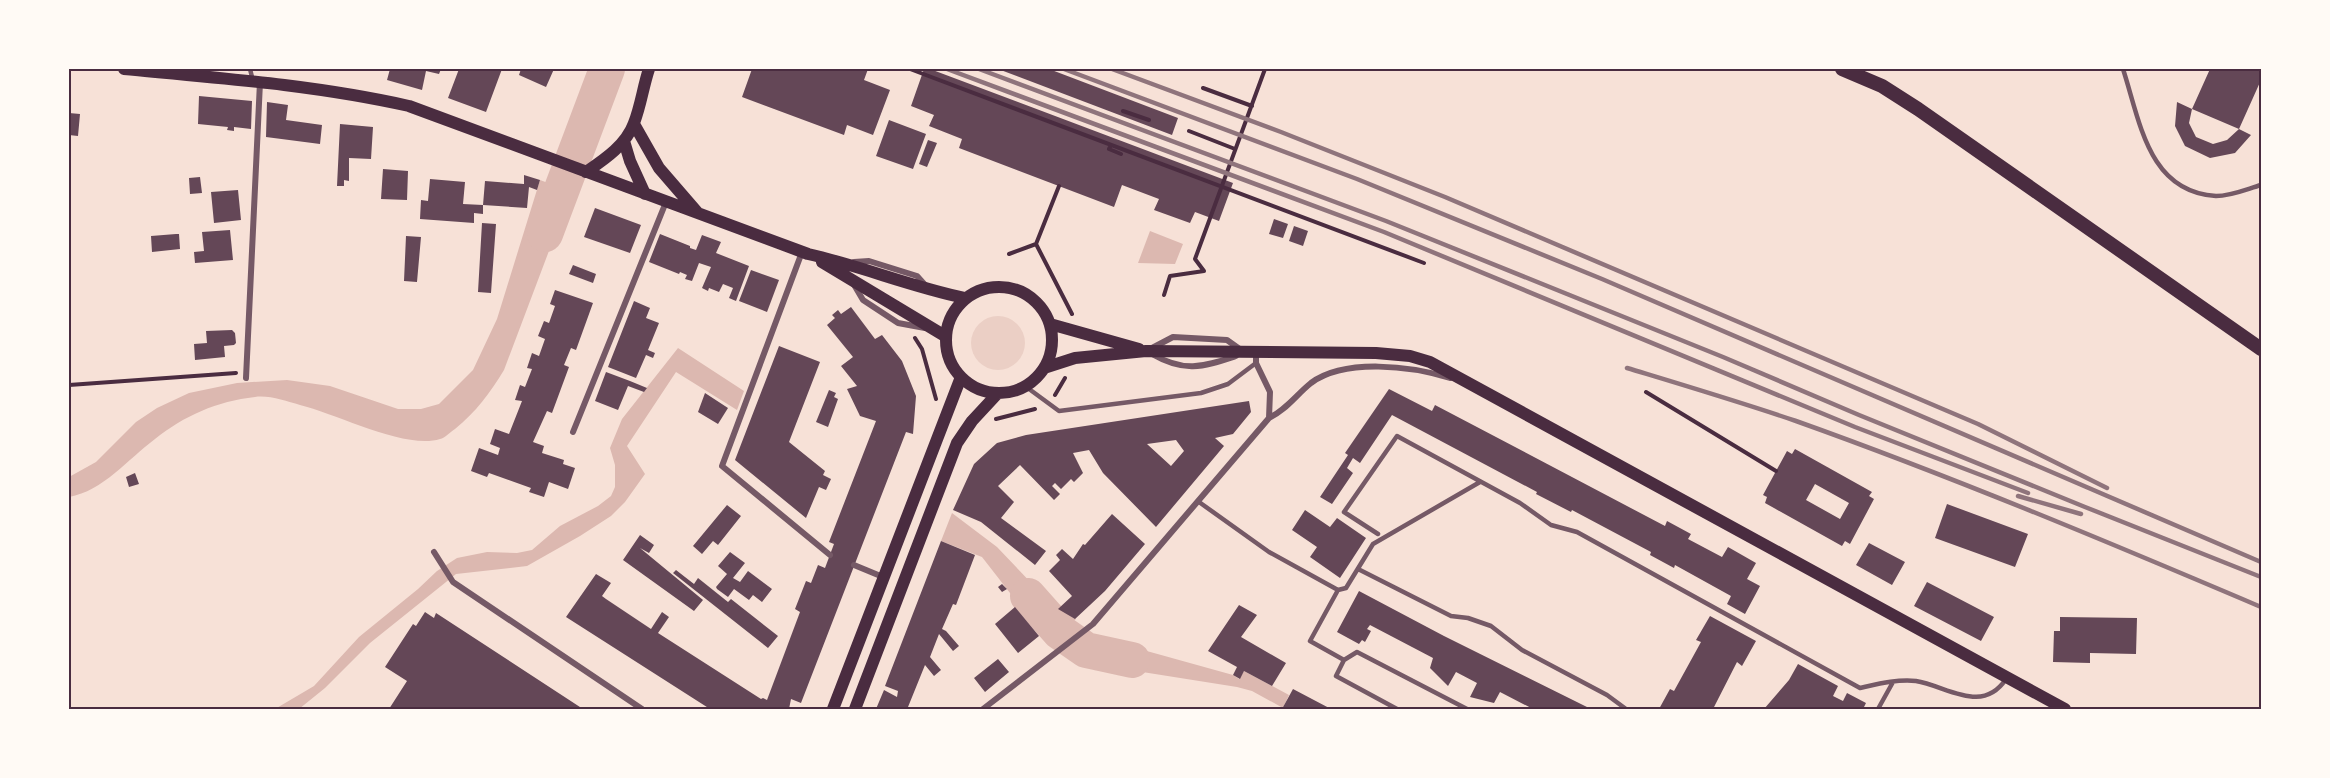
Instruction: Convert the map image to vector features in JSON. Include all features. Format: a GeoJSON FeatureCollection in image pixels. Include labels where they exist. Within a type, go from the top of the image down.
{"type":"FeatureCollection","features":[{"type":"Feature","properties":{"kind":"main road"},"geometry":{"type":"LineString","coordinates":[[124,69],[254,77],[409,106],[805,253],[965,298]]}},
{"type":"Feature","properties":{"kind":"main road"},"geometry":{"type":"LineString","coordinates":[[586,172],[624,141],[634,124],[649,69]]}},
{"type":"Feature","properties":{"kind":"main road"},"geometry":{"type":"LineString","coordinates":[[1842,69],[1882,86],[1918,109],[2261,350]]}},
{"type":"Feature","properties":{"kind":"main road"},"geometry":{"type":"LineString","coordinates":[[634,124],[659,168],[698,213]]}},
{"type":"Feature","properties":{"kind":"main road"},"geometry":{"type":"LineString","coordinates":[[624,141],[645,194]]}},
{"type":"Feature","properties":{"kind":"main road"},"geometry":{"type":"LineString","coordinates":[[805,253],[940,333],[951,364],[961,377],[976,388],[998,393],[1025,386],[1044,368],[1050,354],[1052,339],[1050,324],[1038,303],[1017,290],[992,286],[978,290],[965,298],[940,333]]}},
{"type":"Feature","properties":{"kind":"main road"},"geometry":{"type":"LineString","coordinates":[[1050,324],[1146,351]]}},
{"type":"Feature","properties":{"kind":"main road"},"geometry":{"type":"LineString","coordinates":[[1044,368],[1075,358],[1146,351],[1252,356],[1376,353],[1410,356],[1430,362],[2065,709]]}},
{"type":"Feature","properties":{"kind":"main road"},"geometry":{"type":"LineString","coordinates":[[832,709],[961,377]]}},
{"type":"Feature","properties":{"kind":"main road"},"geometry":{"type":"LineString","coordinates":[[855,709],[957,443],[972,421],[998,393]]}},
{"type":"Feature","properties":{"kind":"street"},"geometry":{"type":"LineString","coordinates":[[246,375],[254,77]]}},
{"type":"Feature","properties":{"kind":"street"},"geometry":{"type":"LineString","coordinates":[[573,432],[666,201]]}},
{"type":"Feature","properties":{"kind":"street"},"geometry":{"type":"LineString","coordinates":[[805,253],[722,466],[830,555]]}},
{"type":"Feature","properties":{"kind":"street"},"geometry":{"type":"LineString","coordinates":[[1252,356],[1270,392],[1269,418]]}},
{"type":"Feature","properties":{"kind":"street"},"geometry":{"type":"LineString","coordinates":[[983,709],[1093,624],[1269,418],[1281,413],[1312,382],[1350,369],[1388,366],[1432,372],[1473,385]]}},
{"type":"Feature","properties":{"kind":"street"},"geometry":{"type":"LineString","coordinates":[[434,552],[453,582],[642,709]]}},
{"type":"Feature","properties":{"kind":"street"},"geometry":{"type":"LineString","coordinates":[[854,565],[883,577]]}},
{"type":"Feature","properties":{"kind":"lane"},"geometry":{"type":"LineString","coordinates":[[2123,69],[2150,152],[2162,171],[2170,178],[2199,193],[2218,196],[2261,185]]}},
{"type":"Feature","properties":{"kind":"lane"},"geometry":{"type":"LineString","coordinates":[[1025,386],[1059,411],[1201,393],[1228,384],[1252,356]]}},
{"type":"Feature","properties":{"kind":"lane"},"geometry":{"type":"LineString","coordinates":[[1378,534],[1344,512],[1397,436],[1520,503],[1551,525],[1577,532],[1860,688],[1893,682],[1916,681],[1964,696],[1986,696],[2000,688],[2008,677]]}},
{"type":"Feature","properties":{"kind":"lane"},"geometry":{"type":"LineString","coordinates":[[1199,502],[1269,552],[1338,590],[1346,588],[1373,544],[1480,482]]}},
{"type":"Feature","properties":{"kind":"lane"},"geometry":{"type":"LineString","coordinates":[[1358,569],[1451,616],[1468,618],[1491,626],[1522,650],[1607,694],[1626,709]]}},
{"type":"Feature","properties":{"kind":"lane"},"geometry":{"type":"LineString","coordinates":[[1338,590],[1310,641],[1344,660]]}},
{"type":"Feature","properties":{"kind":"lane"},"geometry":{"type":"LineString","coordinates":[[1397,709],[1336,676],[1344,660],[1357,652],[1467,709]]}},
{"type":"Feature","properties":{"kind":"lane"},"geometry":{"type":"LineString","coordinates":[[1878,709],[1893,682]]}},
{"type":"Feature","properties":{"kind":"path"},"geometry":{"type":"LineString","coordinates":[[910,69],[1424,263]]}},
{"type":"Feature","properties":{"kind":"path"},"geometry":{"type":"LineString","coordinates":[[1164,295],[1170,276],[1204,271],[1195,259],[1265,69]]}},
{"type":"Feature","properties":{"kind":"path"},"geometry":{"type":"LineString","coordinates":[[1203,88],[1252,106]]}},
{"type":"Feature","properties":{"kind":"path"},"geometry":{"type":"LineString","coordinates":[[1123,111],[1149,120]]}},
{"type":"Feature","properties":{"kind":"path"},"geometry":{"type":"LineString","coordinates":[[1189,131],[1236,149]]}},
{"type":"Feature","properties":{"kind":"path"},"geometry":{"type":"LineString","coordinates":[[1111,145],[1109,149],[1121,154]]}},
{"type":"Feature","properties":{"kind":"path"},"geometry":{"type":"LineString","coordinates":[[1010,255],[1036,244],[1059,186]]}},
{"type":"Feature","properties":{"kind":"path"},"geometry":{"type":"LineString","coordinates":[[1036,244],[1070,307]]}},
{"type":"Feature","properties":{"kind":"path"},"geometry":{"type":"LineString","coordinates":[[69,385],[246,375]]}},
{"type":"Feature","properties":{"kind":"path"},"geometry":{"type":"LineString","coordinates":[[1646,392],[1776,471]]}},
{"type":"Feature","properties":{"kind":"shaded area"},"geometry":{"type":"Polygon","coordinates":[[[540,180],[575,193],[558,227],[504,370],[476,409],[446,436],[426,441],[409,440],[371,430],[315,409],[278,399],[260,397],[241,399],[214,406],[178,423],[104,481],[81,494],[69,497],[69,477],[96,462],[136,422],[157,408],[189,393],[237,383],[287,380],[330,386],[398,409],[421,409],[439,404],[473,370],[497,319],[540,180]]]}},
{"type":"Feature","properties":{"kind":"shaded area"},"geometry":{"type":"Polygon","coordinates":[[[1150,231],[1183,244],[1175,264],[1138,263],[1150,231]]]}},
{"type":"Feature","properties":{"kind":"shaded area"},"geometry":{"type":"Polygon","coordinates":[[[998,316],[1008,318],[1017,324],[1023,333],[1025,343],[1023,353],[1017,362],[1008,368],[998,370],[988,368],[979,362],[973,353],[971,343],[973,333],[979,324],[988,318],[998,316]]]}},
{"type":"Feature","properties":{"kind":"shaded area"},"geometry":{"type":"Polygon","coordinates":[[[678,348],[744,391],[737,410],[676,372],[627,446],[645,474],[625,502],[611,516],[527,566],[456,574],[370,643],[325,688],[299,709],[275,709],[314,686],[359,637],[437,571],[457,558],[487,552],[517,553],[532,550],[560,526],[598,506],[611,496],[615,487],[615,465],[610,448],[622,419],[678,348]]]}},
{"type":"Feature","properties":{"kind":"shaded area"},"geometry":{"type":"Polygon","coordinates":[[[952,513],[997,547],[1055,608],[1076,619],[1048,642],[982,557],[941,541],[952,513]]]}},
{"type":"Feature","properties":{"kind":"shaded area"},"geometry":{"type":"Polygon","coordinates":[[[1100,638],[1233,675],[1239,679],[1244,671],[1289,695],[1283,708],[1252,691],[1237,687],[1073,661],[1100,638]]]}},
{"type":"Feature","properties":{"kind":"building"},"geometry":{"type":"Polygon","coordinates":[[[390,69],[441,69],[439,74],[426,71],[422,90],[387,80],[390,69]]]}},
{"type":"Feature","properties":{"kind":"building"},"geometry":{"type":"Polygon","coordinates":[[[459,69],[502,69],[486,112],[448,98],[459,69]]]}},
{"type":"Feature","properties":{"kind":"building"},"geometry":{"type":"Polygon","coordinates":[[[521,69],[554,69],[546,87],[519,75],[521,69]]]}},
{"type":"Feature","properties":{"kind":"building"},"geometry":{"type":"Polygon","coordinates":[[[752,69],[868,69],[864,80],[890,90],[873,135],[847,125],[844,135],[742,97],[752,69]]]}},
{"type":"Feature","properties":{"kind":"building"},"geometry":{"type":"Polygon","coordinates":[[[924,69],[930,69],[1233,183],[1219,221],[1195,212],[1190,223],[1154,210],[1159,199],[1122,185],[1114,207],[959,148],[962,139],[929,126],[934,115],[911,106],[924,69]]]}},
{"type":"Feature","properties":{"kind":"building"},"geometry":{"type":"Polygon","coordinates":[[[998,69],[1049,69],[1178,118],[1172,135],[998,69]]]}},
{"type":"Feature","properties":{"kind":"building"},"geometry":{"type":"Polygon","coordinates":[[[2210,69],[2261,69],[2261,80],[2239,129],[2192,109],[2210,69]]]}},
{"type":"Feature","properties":{"kind":"building"},"geometry":{"type":"Polygon","coordinates":[[[199,96],[252,101],[251,129],[234,127],[234,131],[227,130],[228,127],[198,124],[199,96]]]}},
{"type":"Feature","properties":{"kind":"building"},"geometry":{"type":"Polygon","coordinates":[[[267,102],[288,105],[286,120],[322,125],[320,144],[266,137],[267,102]]]}},
{"type":"Feature","properties":{"kind":"building"},"geometry":{"type":"Polygon","coordinates":[[[2177,102],[2192,109],[2189,123],[2196,137],[2213,144],[2227,140],[2239,129],[2251,135],[2235,153],[2210,158],[2185,146],[2175,126],[2177,102]]]}},
{"type":"Feature","properties":{"kind":"building"},"geometry":{"type":"Polygon","coordinates":[[[69,113],[80,114],[78,136],[69,135],[69,113]]]}},
{"type":"Feature","properties":{"kind":"building"},"geometry":{"type":"Polygon","coordinates":[[[889,120],[926,134],[913,169],[876,156],[889,120]]]}},
{"type":"Feature","properties":{"kind":"building"},"geometry":{"type":"Polygon","coordinates":[[[340,124],[373,127],[371,159],[349,158],[349,181],[344,180],[344,186],[337,186],[340,124]]]}},
{"type":"Feature","properties":{"kind":"building"},"geometry":{"type":"Polygon","coordinates":[[[928,140],[937,143],[927,167],[919,164],[928,140]]]}},
{"type":"Feature","properties":{"kind":"building"},"geometry":{"type":"Polygon","coordinates":[[[383,169],[408,171],[407,200],[381,199],[383,169]]]}},
{"type":"Feature","properties":{"kind":"building"},"geometry":{"type":"Polygon","coordinates":[[[524,175],[540,180],[537,190],[529,187],[527,208],[483,205],[485,181],[524,184],[524,175]]]}},
{"type":"Feature","properties":{"kind":"building"},"geometry":{"type":"Polygon","coordinates":[[[200,177],[202,193],[190,194],[189,178],[200,177]]]}},
{"type":"Feature","properties":{"kind":"building"},"geometry":{"type":"Polygon","coordinates":[[[430,179],[465,182],[463,204],[483,205],[483,214],[474,213],[474,223],[420,219],[421,200],[428,201],[430,179]]]}},
{"type":"Feature","properties":{"kind":"building"},"geometry":{"type":"Polygon","coordinates":[[[238,190],[241,220],[214,223],[211,192],[238,190]]]}},
{"type":"Feature","properties":{"kind":"building"},"geometry":{"type":"Polygon","coordinates":[[[595,208],[641,225],[630,253],[584,237],[595,208]]]}},
{"type":"Feature","properties":{"kind":"building"},"geometry":{"type":"Polygon","coordinates":[[[1274,219],[1288,224],[1283,238],[1269,234],[1274,219]]]}},
{"type":"Feature","properties":{"kind":"building"},"geometry":{"type":"Polygon","coordinates":[[[482,223],[496,224],[491,293],[478,292],[482,223]]]}},
{"type":"Feature","properties":{"kind":"building"},"geometry":{"type":"Polygon","coordinates":[[[1294,226],[1308,231],[1303,246],[1289,241],[1294,226]]]}},
{"type":"Feature","properties":{"kind":"building"},"geometry":{"type":"Polygon","coordinates":[[[230,230],[233,260],[195,263],[194,252],[204,251],[202,232],[230,230]]]}},
{"type":"Feature","properties":{"kind":"building"},"geometry":{"type":"Polygon","coordinates":[[[179,234],[180,249],[152,252],[151,236],[179,234]]]}},
{"type":"Feature","properties":{"kind":"building"},"geometry":{"type":"Polygon","coordinates":[[[660,234],[696,250],[702,235],[721,242],[716,253],[749,266],[736,301],[729,298],[733,288],[723,284],[719,292],[702,288],[711,267],[699,263],[692,281],[685,279],[687,275],[649,262],[660,234]]]}},
{"type":"Feature","properties":{"kind":"building"},"geometry":{"type":"Polygon","coordinates":[[[406,236],[421,237],[417,282],[404,281],[406,236]]]}},
{"type":"Feature","properties":{"kind":"building"},"geometry":{"type":"Polygon","coordinates":[[[573,265],[596,274],[593,283],[569,274],[573,265]]]}},
{"type":"Feature","properties":{"kind":"building"},"geometry":{"type":"Polygon","coordinates":[[[751,270],[779,280],[767,312],[739,301],[751,270]]]}},
{"type":"Feature","properties":{"kind":"building"},"geometry":{"type":"Polygon","coordinates":[[[555,290],[593,303],[576,350],[571,348],[564,365],[569,367],[552,413],[547,411],[533,442],[544,446],[542,453],[564,460],[563,464],[575,468],[568,489],[549,482],[544,497],[529,492],[531,488],[489,473],[487,477],[471,471],[479,448],[498,455],[500,448],[490,444],[495,429],[509,434],[522,401],[515,400],[520,385],[525,387],[532,369],[527,368],[532,353],[539,356],[545,339],[538,336],[544,321],[549,323],[555,306],[550,304],[555,290]]]}},
{"type":"Feature","properties":{"kind":"building"},"geometry":{"type":"Polygon","coordinates":[[[634,301],[650,308],[646,318],[659,323],[648,350],[655,353],[653,358],[646,355],[636,378],[608,367],[634,301]]]}},
{"type":"Feature","properties":{"kind":"building"},"geometry":{"type":"Polygon","coordinates":[[[851,307],[875,339],[882,335],[902,361],[916,396],[913,434],[906,432],[801,703],[791,699],[789,709],[710,709],[566,617],[596,574],[611,583],[602,596],[606,599],[651,629],[662,612],[669,617],[658,633],[761,699],[767,700],[800,612],[795,609],[806,581],[811,583],[818,565],[825,568],[834,544],[829,542],[876,421],[860,416],[847,389],[857,386],[841,366],[853,357],[827,325],[835,318],[832,315],[838,310],[841,314],[851,307]]]}},
{"type":"Feature","properties":{"kind":"building"},"geometry":{"type":"Polygon","coordinates":[[[232,330],[235,333],[236,343],[224,346],[225,357],[195,360],[194,344],[207,343],[206,331],[232,330]]]}},
{"type":"Feature","properties":{"kind":"building"},"geometry":{"type":"Polygon","coordinates":[[[779,346],[820,362],[789,442],[825,471],[823,475],[831,479],[826,490],[819,487],[806,518],[735,460],[779,346]]]}},
{"type":"Feature","properties":{"kind":"building"},"geometry":{"type":"Polygon","coordinates":[[[606,372],[647,388],[644,392],[628,386],[618,410],[595,401],[606,372]]]}},
{"type":"Feature","properties":{"kind":"building"},"geometry":{"type":"Polygon","coordinates":[[[1389,389],[1432,411],[1435,405],[1665,526],[1667,521],[1691,534],[1688,539],[1722,557],[1728,547],[1756,563],[1747,579],[1760,586],[1745,614],[1727,604],[1731,596],[1675,565],[1674,568],[1650,555],[1651,552],[1572,510],[1571,512],[1536,494],[1537,492],[1392,415],[1360,463],[1353,458],[1347,468],[1353,473],[1332,504],[1320,497],[1348,455],[1345,453],[1389,389]]]}},
{"type":"Feature","properties":{"kind":"building"},"geometry":{"type":"Polygon","coordinates":[[[829,390],[836,393],[834,397],[838,399],[828,427],[816,422],[829,390]]]}},
{"type":"Feature","properties":{"kind":"building"},"geometry":{"type":"Polygon","coordinates":[[[705,393],[728,408],[718,424],[698,412],[705,393]]]}},
{"type":"Feature","properties":{"kind":"building"},"geometry":{"type":"Polygon","coordinates":[[[1249,401],[1251,412],[1233,434],[1215,438],[1224,446],[1156,527],[1103,473],[1089,450],[1073,453],[1083,473],[1074,482],[1071,479],[1061,489],[1055,483],[1052,486],[1060,494],[1054,500],[1020,465],[998,486],[1014,502],[1001,518],[1046,551],[1035,565],[981,522],[953,510],[974,464],[997,443],[1026,435],[1249,401]],[[1176,440],[1147,444],[1171,466],[1184,451],[1176,440]]]}},
{"type":"Feature","properties":{"kind":"building"},"geometry":{"type":"Polygon","coordinates":[[[1795,449],[1872,492],[1869,496],[1874,499],[1850,544],[1845,541],[1842,546],[1765,503],[1767,497],[1763,495],[1787,451],[1792,454],[1795,449]],[[1815,484],[1806,500],[1840,519],[1849,503],[1815,484]]]}},
{"type":"Feature","properties":{"kind":"building"},"geometry":{"type":"Polygon","coordinates":[[[135,473],[139,484],[129,487],[126,477],[135,473]]]}},
{"type":"Feature","properties":{"kind":"building"},"geometry":{"type":"Polygon","coordinates":[[[1947,504],[2028,534],[2015,567],[1935,538],[1947,504]]]}},
{"type":"Feature","properties":{"kind":"building"},"geometry":{"type":"Polygon","coordinates":[[[727,505],[741,516],[718,545],[713,541],[702,554],[693,546],[727,505]]]}},
{"type":"Feature","properties":{"kind":"building"},"geometry":{"type":"Polygon","coordinates":[[[1305,510],[1330,527],[1337,518],[1366,538],[1340,578],[1310,557],[1317,547],[1292,530],[1305,510]]]}},
{"type":"Feature","properties":{"kind":"building"},"geometry":{"type":"Polygon","coordinates":[[[1112,514],[1145,544],[1105,591],[1075,619],[1058,609],[1072,596],[1049,571],[1060,560],[1056,555],[1062,549],[1073,559],[1083,544],[1085,545],[1112,514]]]}},
{"type":"Feature","properties":{"kind":"building"},"geometry":{"type":"Polygon","coordinates":[[[640,535],[654,545],[649,553],[640,548],[703,600],[694,611],[623,560],[640,535]]]}},
{"type":"Feature","properties":{"kind":"building"},"geometry":{"type":"Polygon","coordinates":[[[941,541],[975,555],[956,605],[953,604],[942,629],[959,646],[953,651],[939,634],[930,657],[941,670],[934,676],[925,665],[908,707],[910,709],[876,709],[884,690],[897,697],[898,691],[885,686],[941,541]]]}},
{"type":"Feature","properties":{"kind":"building"},"geometry":{"type":"Polygon","coordinates":[[[1869,543],[1905,562],[1892,585],[1856,565],[1869,543]]]}},
{"type":"Feature","properties":{"kind":"building"},"geometry":{"type":"Polygon","coordinates":[[[730,552],[745,563],[733,578],[740,582],[748,571],[772,589],[762,602],[753,595],[749,600],[734,589],[728,597],[717,589],[716,587],[727,574],[718,566],[730,552]]]}},
{"type":"Feature","properties":{"kind":"building"},"geometry":{"type":"Polygon","coordinates":[[[676,570],[694,584],[698,578],[728,602],[731,599],[778,636],[768,648],[673,573],[676,570]]]}},
{"type":"Feature","properties":{"kind":"building"},"geometry":{"type":"Polygon","coordinates":[[[1927,582],[1994,617],[1981,641],[1914,606],[1927,582]]]}},
{"type":"Feature","properties":{"kind":"building"},"geometry":{"type":"Polygon","coordinates":[[[1002,584],[1007,589],[1002,592],[998,587],[1002,584]]]}},
{"type":"Feature","properties":{"kind":"building"},"geometry":{"type":"Polygon","coordinates":[[[1359,591],[1591,709],[1533,709],[1500,692],[1494,703],[1470,697],[1477,683],[1456,672],[1448,686],[1430,668],[1433,658],[1370,625],[1367,629],[1371,631],[1365,642],[1362,640],[1359,644],[1337,632],[1359,591]]]}},
{"type":"Feature","properties":{"kind":"building"},"geometry":{"type":"Polygon","coordinates":[[[1239,605],[1257,615],[1241,637],[1286,663],[1272,686],[1244,671],[1240,679],[1233,675],[1237,667],[1208,651],[1239,605]]]}},
{"type":"Feature","properties":{"kind":"building"},"geometry":{"type":"Polygon","coordinates":[[[1015,607],[1039,636],[1018,653],[995,624],[1015,607]]]}},
{"type":"Feature","properties":{"kind":"building"},"geometry":{"type":"Polygon","coordinates":[[[425,612],[434,618],[436,613],[583,709],[389,709],[407,681],[385,667],[413,624],[416,626],[425,612]]]}},
{"type":"Feature","properties":{"kind":"building"},"geometry":{"type":"Polygon","coordinates":[[[1710,616],[1756,641],[1742,666],[1737,662],[1713,709],[1659,709],[1670,689],[1674,691],[1701,642],[1696,640],[1710,616]]]}},
{"type":"Feature","properties":{"kind":"building"},"geometry":{"type":"Polygon","coordinates":[[[2060,617],[2137,618],[2136,654],[2090,653],[2090,663],[2053,662],[2054,631],[2060,631],[2060,617]]]}},
{"type":"Feature","properties":{"kind":"building"},"geometry":{"type":"Polygon","coordinates":[[[998,659],[1009,672],[985,692],[974,678],[998,659]]]}},
{"type":"Feature","properties":{"kind":"building"},"geometry":{"type":"Polygon","coordinates":[[[1798,664],[1838,686],[1833,696],[1843,701],[1847,693],[1866,703],[1863,709],[1764,709],[1789,680],[1798,664]]]}},
{"type":"Feature","properties":{"kind":"building"},"geometry":{"type":"Polygon","coordinates":[[[1293,689],[1331,709],[1282,709],[1293,689]]]}},
{"type":"Feature","properties":{"kind":"waterway"},"geometry":{"type":"LineString","coordinates":[[545,234],[607,69]]}},
{"type":"Feature","properties":{"kind":"waterway"},"geometry":{"type":"LineString","coordinates":[[1028,596],[1060,632],[1086,650],[1132,660]]}},
{"type":"Feature","properties":{"kind":"railway"},"geometry":{"type":"LineString","coordinates":[[947,69],[1384,232],[1855,427],[2028,493]]}},
{"type":"Feature","properties":{"kind":"railway"},"geometry":{"type":"LineString","coordinates":[[979,69],[1386,221],[2261,577]]}},
{"type":"Feature","properties":{"kind":"railway"},"geometry":{"type":"LineString","coordinates":[[1064,69],[1357,179],[1602,279],[2261,562]]}},
{"type":"Feature","properties":{"kind":"railway"},"geometry":{"type":"LineString","coordinates":[[1112,69],[1281,132],[1445,197],[1978,424],[2107,488]]}},
{"type":"Feature","properties":{"kind":"railway"},"geometry":{"type":"LineString","coordinates":[[1627,368],[1775,414],[1855,442],[2146,558],[2261,607]]}},
{"type":"Feature","properties":{"kind":"railway"},"geometry":{"type":"LineString","coordinates":[[2018,496],[2081,514]]}}]}
